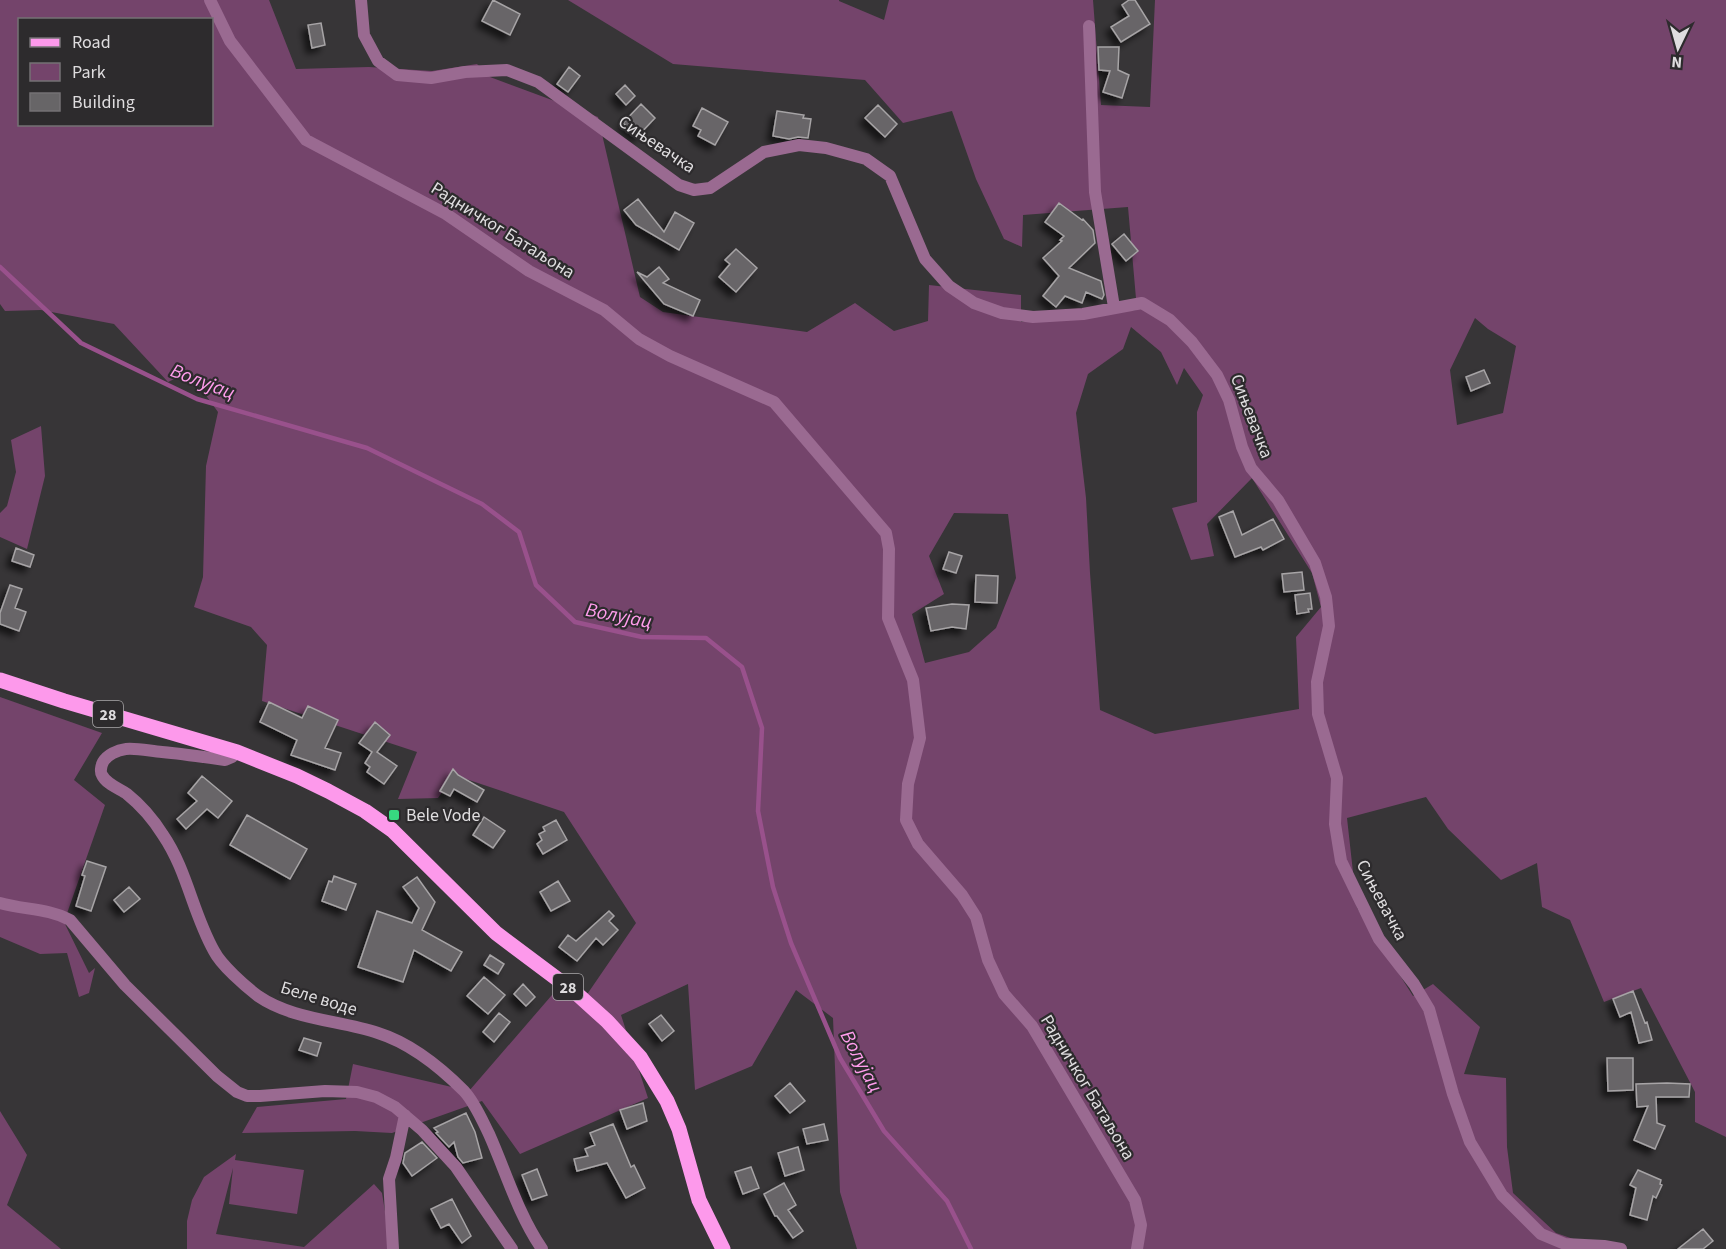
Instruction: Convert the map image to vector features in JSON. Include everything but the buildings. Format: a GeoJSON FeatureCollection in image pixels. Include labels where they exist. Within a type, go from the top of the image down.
{"type":"FeatureCollection","features":[{"type":"Feature","properties":{"kind":"main road","name":"28"},"geometry":{"type":"LineString","coordinates":[[0,680],[276,766],[365,811],[392,830],[496,933],[576,993],[607,1021],[640,1057],[667,1101],[679,1129],[699,1200],[723,1249]]}},
{"type":"Feature","properties":{"kind":"street","name":"Радничког Батаљона"},"geometry":{"type":"LineString","coordinates":[[210,0],[230,41],[306,140],[446,214],[528,271],[604,310],[639,339],[670,356],[774,402],[886,533],[889,549],[888,618],[913,680],[920,738],[908,784],[906,820],[918,844],[962,895],[976,917],[988,960],[1004,994],[1032,1026],[1135,1200],[1141,1225],[1137,1249]]}},
{"type":"Feature","properties":{"kind":"street","name":"Сињевачка"},"geometry":{"type":"LineString","coordinates":[[361,0],[364,35],[378,61],[397,75],[431,78],[465,72],[507,70],[538,82],[678,186],[694,190],[710,188],[764,152],[799,145],[826,148],[866,159],[890,176],[926,259],[949,286],[974,303],[1002,313],[1033,317],[1083,314],[1142,303],[1170,320],[1192,342],[1217,375],[1229,400],[1242,447],[1251,468],[1278,500],[1315,563],[1326,597],[1329,626],[1317,682],[1318,714],[1337,778],[1335,824],[1341,861],[1379,939],[1414,984],[1429,1009],[1453,1094],[1470,1142],[1502,1195],[1540,1234],[1565,1244],[1621,1249]]}},
{"type":"Feature","properties":{"kind":"street"},"geometry":{"type":"LineString","coordinates":[[1089,26],[1095,192],[1114,308]]}},
{"type":"Feature","properties":{"kind":"street","name":"Беле воде"},"geometry":{"type":"LineString","coordinates":[[237,752],[225,759],[125,749],[108,756],[103,761],[102,776],[153,819],[167,840],[179,865],[215,953],[243,984],[260,997],[283,1008],[305,1016],[378,1033],[398,1041],[441,1070],[465,1093],[479,1114],[528,1226],[542,1249]]}},
{"type":"Feature","properties":{"kind":"street"},"geometry":{"type":"LineString","coordinates":[[0,903],[44,910],[70,920],[125,985],[217,1076],[237,1092],[247,1096],[325,1091],[357,1092],[376,1097],[395,1107],[434,1142],[456,1167],[512,1249]]}},
{"type":"Feature","properties":{"kind":"street"},"geometry":{"type":"LineString","coordinates":[[393,1249],[389,1179],[405,1115]]}},
{"type":"Feature","properties":{"kind":"green space"},"geometry":{"type":"Polygon","coordinates":[[[0,0],[269,0],[296,69],[369,67],[432,71],[477,64],[490,77],[598,117],[640,297],[663,312],[807,332],[855,303],[894,331],[928,321],[929,285],[1021,295],[1021,322],[1137,310],[1128,207],[1023,215],[1022,247],[1004,239],[976,179],[952,111],[903,123],[865,80],[673,64],[568,0],[839,0],[884,20],[889,0],[1093,0],[1101,105],[1150,107],[1155,0],[1726,0],[1726,1137],[1695,1122],[1695,1092],[1641,988],[1604,1002],[1570,920],[1542,907],[1537,863],[1501,880],[1448,829],[1426,797],[1347,818],[1357,908],[1413,996],[1433,984],[1480,1027],[1464,1074],[1506,1078],[1507,1147],[1513,1193],[1556,1233],[1602,1249],[857,1249],[840,1192],[833,1018],[796,990],[752,1066],[695,1090],[688,984],[621,1015],[648,1098],[520,1154],[482,1101],[392,1133],[355,1131],[242,1133],[257,1107],[346,1099],[353,1064],[469,1091],[552,995],[588,993],[636,923],[564,812],[454,775],[438,798],[398,799],[417,752],[262,701],[267,645],[251,627],[194,607],[203,577],[206,466],[218,412],[189,372],[168,382],[114,324],[41,310],[5,311],[0,304],[0,0]],[[1475,318],[1450,370],[1457,425],[1503,413],[1516,346],[1475,318]],[[1131,327],[1123,349],[1088,374],[1076,413],[1086,498],[1100,710],[1155,734],[1299,709],[1296,637],[1321,607],[1312,573],[1252,478],[1207,524],[1214,556],[1191,560],[1172,508],[1197,502],[1197,412],[1203,395],[1184,368],[1177,385],[1161,352],[1131,327]],[[954,513],[929,556],[944,594],[912,614],[925,663],[969,652],[996,628],[1016,578],[1008,514],[954,513]]]}},
{"type":"Feature","properties":{"kind":"green space"},"geometry":{"type":"Polygon","coordinates":[[[41,426],[45,476],[27,549],[0,537],[0,513],[7,506],[16,472],[11,440],[41,426]]]}},
{"type":"Feature","properties":{"kind":"green space"},"geometry":{"type":"Polygon","coordinates":[[[0,697],[102,733],[74,780],[105,805],[64,922],[89,973],[95,968],[89,993],[79,997],[67,953],[40,954],[0,937],[0,697]]]}},
{"type":"Feature","properties":{"kind":"green space"},"geometry":{"type":"Polygon","coordinates":[[[0,1111],[27,1155],[7,1205],[61,1249],[0,1249],[0,1111]]]}},
{"type":"Feature","properties":{"kind":"green space"},"geometry":{"type":"Polygon","coordinates":[[[236,1154],[235,1160],[304,1170],[297,1214],[229,1204],[233,1168],[216,1234],[304,1247],[374,1184],[382,1193],[391,1249],[187,1249],[187,1221],[192,1200],[204,1177],[236,1154]]]}},
{"type":"Feature","properties":{"kind":"waterway","name":"Волујац"},"geometry":{"type":"LineString","coordinates":[[0,267],[81,343],[197,399],[367,448],[482,504],[519,532],[536,585],[575,622],[642,637],[706,638],[742,667],[762,728],[758,811],[773,887],[791,943],[840,1058],[884,1131],[947,1201],[971,1249]]}},
{"type":"Feature","properties":{"kind":"place","name":"Bele Vode"},"geometry":{"type":"Point","coordinates":[394,815]}}]}
